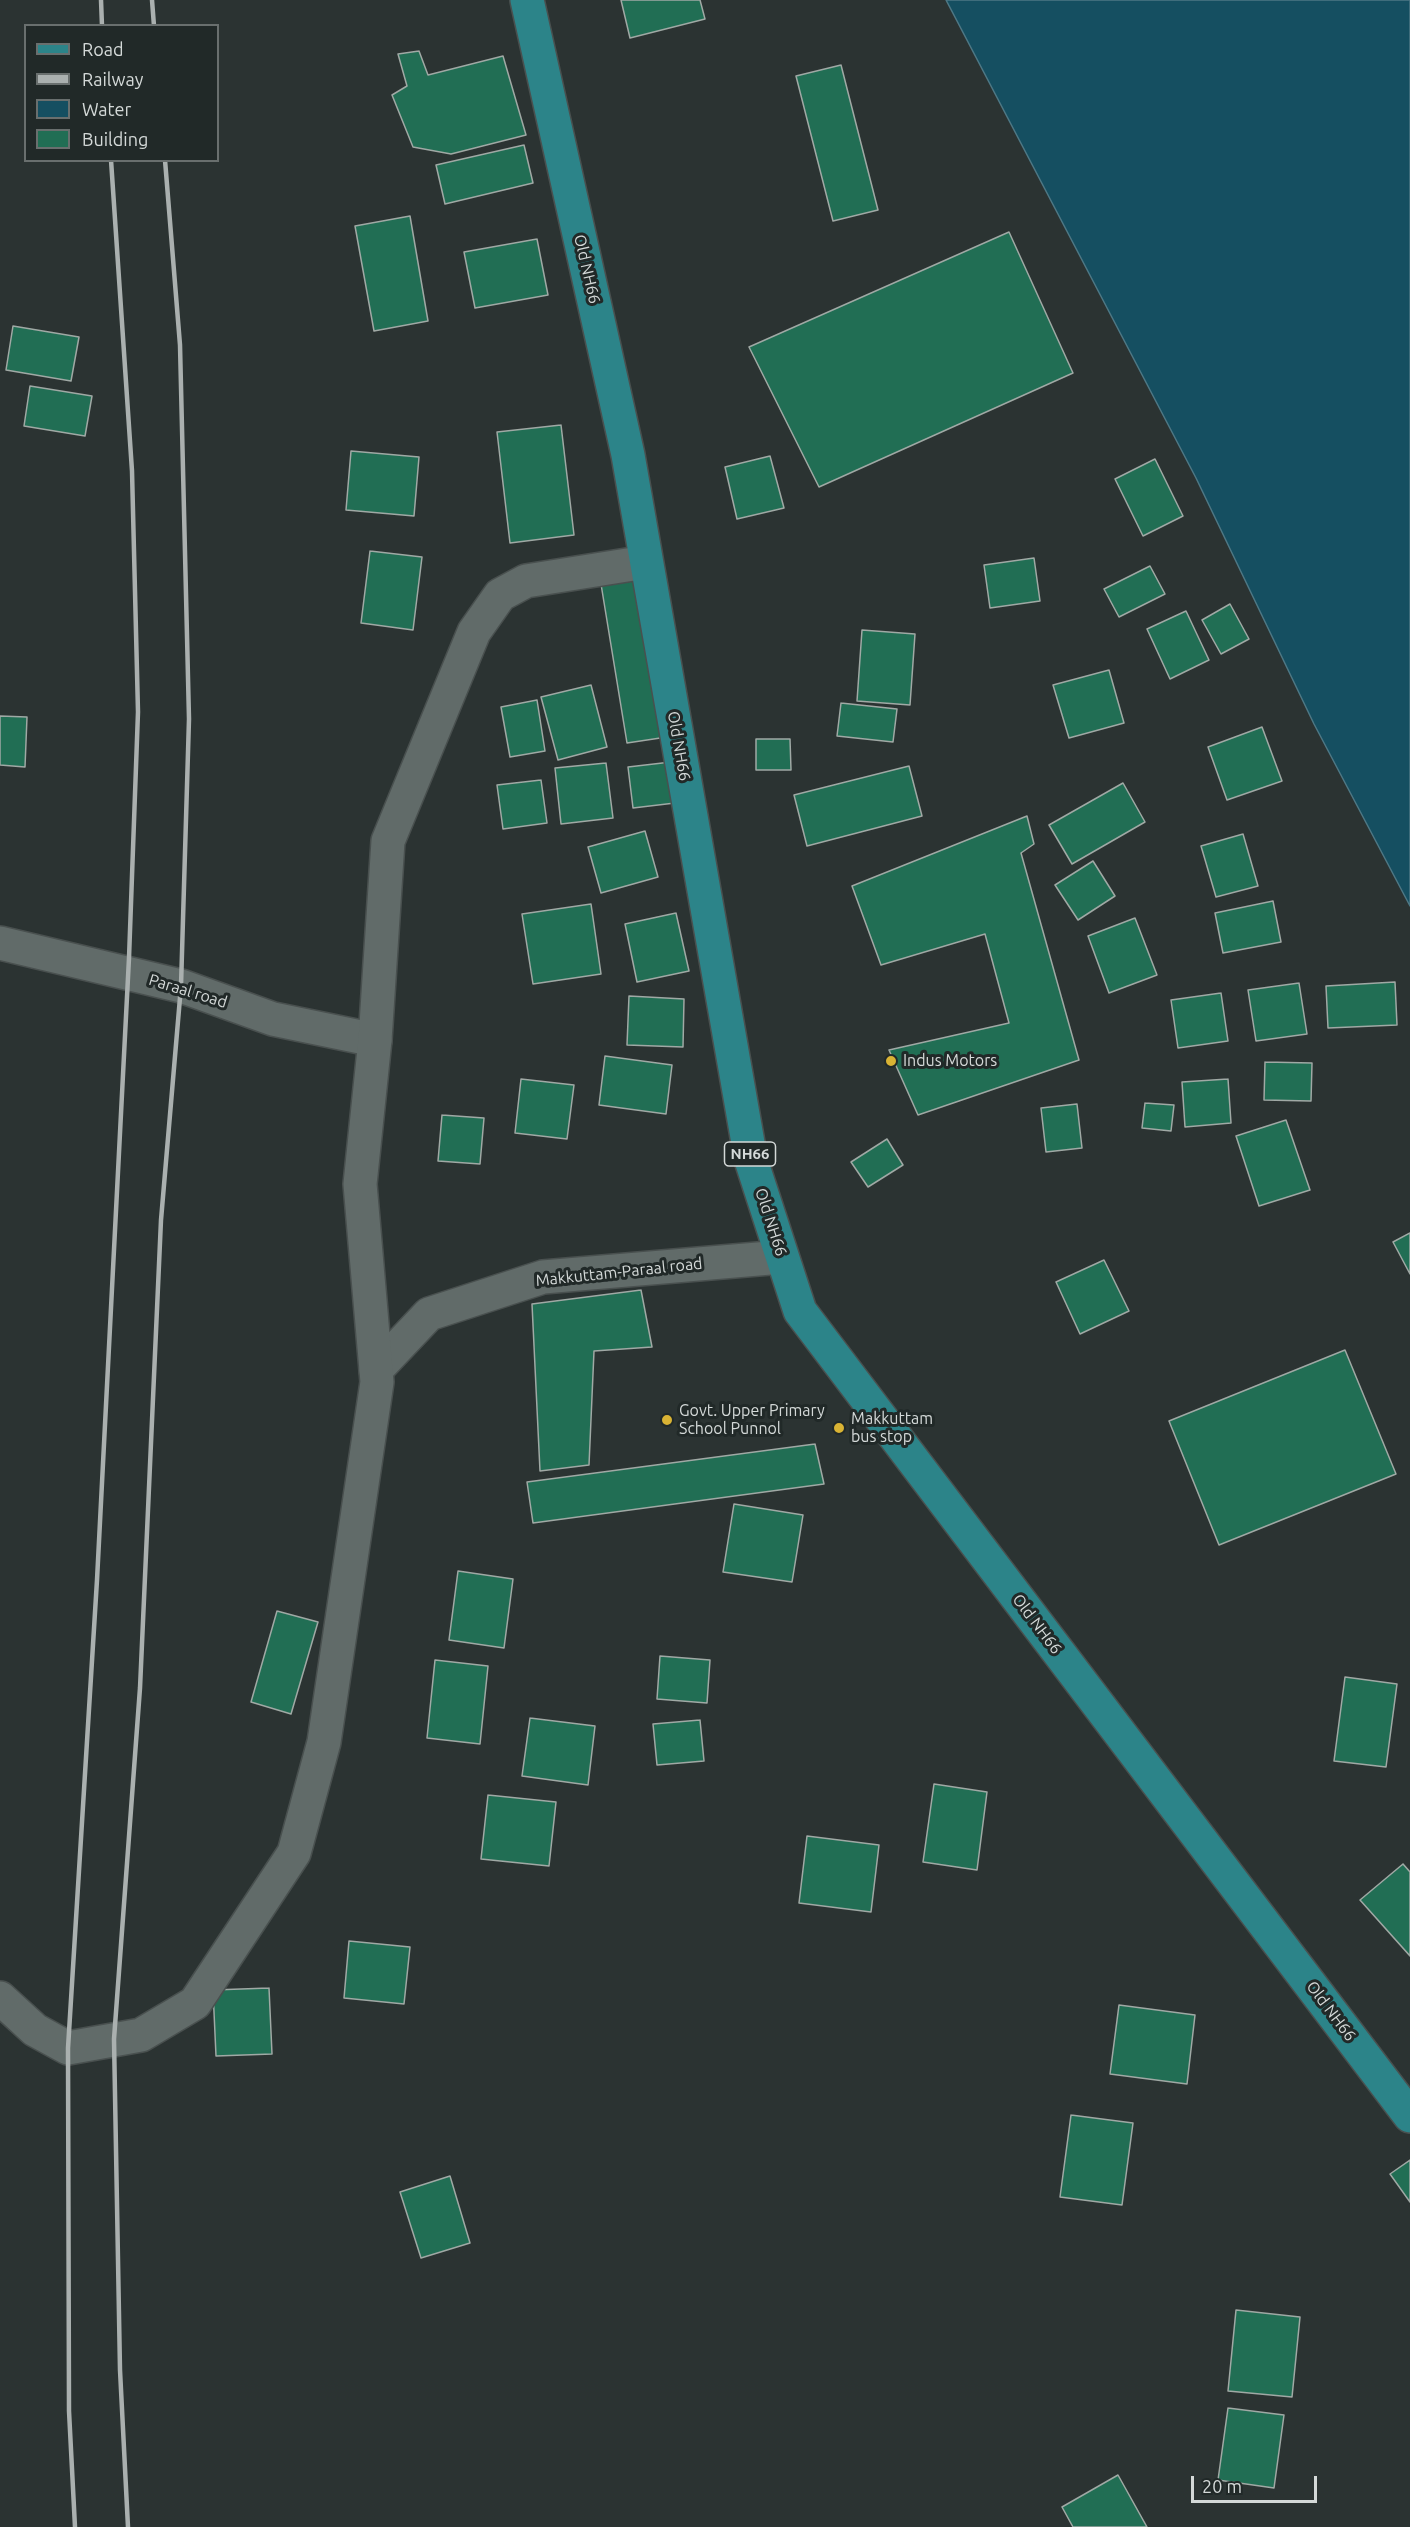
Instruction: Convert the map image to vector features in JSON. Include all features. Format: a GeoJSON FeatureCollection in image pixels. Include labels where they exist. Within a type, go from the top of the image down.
{"type":"FeatureCollection","features":[{"type":"Feature","properties":{"kind":"main road","name":"Old NH66"},"geometry":{"type":"LineString","coordinates":[[527,0],[628,455],[751,1160],[800,1311],[1410,2116]]}},
{"type":"Feature","properties":{"kind":"main road"},"geometry":{"type":"LineString","coordinates":[[0,1998],[35,2030],[68,2048],[141,2035],[195,2003],[294,1853],[324,1742],[377,1382],[360,1184],[375,1040],[388,841],[474,632],[500,595],[526,581],[646,562]]}},
{"type":"Feature","properties":{"kind":"main road","name":"Paraal road"},"geometry":{"type":"LineString","coordinates":[[0,943],[181,986],[273,1019],[375,1040]]}},
{"type":"Feature","properties":{"kind":"main road","name":"Makkuttam-Paraal road"},"geometry":{"type":"LineString","coordinates":[[376,1370],[429,1314],[543,1277],[782,1257]]}},
{"type":"Feature","properties":{"kind":"water"},"geometry":{"type":"Polygon","coordinates":[[[946,0],[1410,0],[1410,906],[1314,724],[1196,478],[946,0]]]}},
{"type":"Feature","properties":{"kind":"building"},"geometry":{"type":"Polygon","coordinates":[[[621,0],[700,0],[705,19],[630,38],[621,0]]]}},
{"type":"Feature","properties":{"kind":"building"},"geometry":{"type":"Polygon","coordinates":[[[419,51],[428,75],[503,56],[526,135],[451,154],[413,147],[392,95],[407,86],[398,54],[419,51]]]}},
{"type":"Feature","properties":{"kind":"building"},"geometry":{"type":"Polygon","coordinates":[[[841,65],[878,210],[833,221],[796,76],[841,65]]]}},
{"type":"Feature","properties":{"kind":"building"},"geometry":{"type":"Polygon","coordinates":[[[524,145],[533,183],[445,204],[436,165],[524,145]]]}},
{"type":"Feature","properties":{"kind":"building"},"geometry":{"type":"Polygon","coordinates":[[[410,216],[428,321],[374,331],[355,226],[410,216]]]}},
{"type":"Feature","properties":{"kind":"building"},"geometry":{"type":"Polygon","coordinates":[[[1009,232],[1073,373],[819,487],[749,347],[1009,232]]]}},
{"type":"Feature","properties":{"kind":"building"},"geometry":{"type":"Polygon","coordinates":[[[537,239],[548,295],[475,308],[464,252],[537,239]]]}},
{"type":"Feature","properties":{"kind":"building"},"geometry":{"type":"Polygon","coordinates":[[[13,326],[79,337],[71,381],[6,370],[13,326]]]}},
{"type":"Feature","properties":{"kind":"building"},"geometry":{"type":"Polygon","coordinates":[[[30,386],[92,396],[85,436],[24,426],[30,386]]]}},
{"type":"Feature","properties":{"kind":"building"},"geometry":{"type":"Polygon","coordinates":[[[561,425],[574,535],[510,543],[497,432],[561,425]]]}},
{"type":"Feature","properties":{"kind":"building"},"geometry":{"type":"Polygon","coordinates":[[[351,451],[419,457],[414,516],[346,510],[351,451]]]}},
{"type":"Feature","properties":{"kind":"building"},"geometry":{"type":"Polygon","coordinates":[[[770,456],[784,508],[737,519],[725,467],[770,456]]]}},
{"type":"Feature","properties":{"kind":"building"},"geometry":{"type":"Polygon","coordinates":[[[1155,459],[1183,516],[1143,536],[1115,479],[1155,459]]]}},
{"type":"Feature","properties":{"kind":"building"},"geometry":{"type":"Polygon","coordinates":[[[370,551],[422,557],[413,630],[361,623],[370,551]]]}},
{"type":"Feature","properties":{"kind":"building"},"geometry":{"type":"Polygon","coordinates":[[[1034,558],[1040,601],[990,608],[984,565],[1034,558]]]}},
{"type":"Feature","properties":{"kind":"building"},"geometry":{"type":"Polygon","coordinates":[[[1150,566],[1165,594],[1119,617],[1104,589],[1150,566]]]}},
{"type":"Feature","properties":{"kind":"building"},"geometry":{"type":"Polygon","coordinates":[[[642,577],[667,737],[627,743],[601,584],[642,577]]]}},
{"type":"Feature","properties":{"kind":"building"},"geometry":{"type":"Polygon","coordinates":[[[1230,604],[1249,639],[1221,654],[1202,620],[1230,604]]]}},
{"type":"Feature","properties":{"kind":"building"},"geometry":{"type":"Polygon","coordinates":[[[1186,611],[1209,660],[1170,679],[1147,629],[1186,611]]]}},
{"type":"Feature","properties":{"kind":"building"},"geometry":{"type":"Polygon","coordinates":[[[862,630],[915,634],[910,705],[857,701],[862,630]]]}},
{"type":"Feature","properties":{"kind":"building"},"geometry":{"type":"Polygon","coordinates":[[[1109,670],[1124,723],[1069,738],[1053,685],[1109,670]]]}},
{"type":"Feature","properties":{"kind":"building"},"geometry":{"type":"Polygon","coordinates":[[[591,685],[607,747],[558,760],[541,697],[591,685]]]}},
{"type":"Feature","properties":{"kind":"building"},"geometry":{"type":"Polygon","coordinates":[[[537,700],[545,751],[510,757],[501,707],[537,700]]]}},
{"type":"Feature","properties":{"kind":"building"},"geometry":{"type":"Polygon","coordinates":[[[841,703],[897,709],[893,742],[837,736],[841,703]]]}},
{"type":"Feature","properties":{"kind":"building"},"geometry":{"type":"Polygon","coordinates":[[[0,716],[27,717],[25,767],[0,765],[0,716]]]}},
{"type":"Feature","properties":{"kind":"building"},"geometry":{"type":"Polygon","coordinates":[[[1262,727],[1282,781],[1227,800],[1208,747],[1262,727]]]}},
{"type":"Feature","properties":{"kind":"building"},"geometry":{"type":"Polygon","coordinates":[[[756,739],[790,739],[791,770],[756,770],[756,739]]]}},
{"type":"Feature","properties":{"kind":"building"},"geometry":{"type":"Polygon","coordinates":[[[671,762],[675,803],[633,808],[628,767],[671,762]]]}},
{"type":"Feature","properties":{"kind":"building"},"geometry":{"type":"Polygon","coordinates":[[[606,763],[613,818],[561,824],[555,768],[606,763]]]}},
{"type":"Feature","properties":{"kind":"building"},"geometry":{"type":"Polygon","coordinates":[[[909,766],[922,816],[807,846],[794,795],[909,766]]]}},
{"type":"Feature","properties":{"kind":"building"},"geometry":{"type":"Polygon","coordinates":[[[541,780],[547,823],[503,829],[497,785],[541,780]]]}},
{"type":"Feature","properties":{"kind":"building"},"geometry":{"type":"Polygon","coordinates":[[[1123,783],[1145,822],[1072,864],[1049,825],[1123,783]]]}},
{"type":"Feature","properties":{"kind":"building"},"geometry":{"type":"Polygon","coordinates":[[[1027,816],[1034,844],[1021,853],[1079,1060],[918,1115],[889,1050],[1009,1023],[985,934],[881,965],[852,886],[1027,816]]]}},
{"type":"Feature","properties":{"kind":"building"},"geometry":{"type":"Polygon","coordinates":[[[645,831],[658,877],[601,893],[588,847],[645,831]]]}},
{"type":"Feature","properties":{"kind":"building"},"geometry":{"type":"Polygon","coordinates":[[[1243,834],[1258,886],[1216,897],[1201,846],[1243,834]]]}},
{"type":"Feature","properties":{"kind":"building"},"geometry":{"type":"Polygon","coordinates":[[[1093,861],[1115,896],[1078,920],[1055,885],[1093,861]]]}},
{"type":"Feature","properties":{"kind":"building"},"geometry":{"type":"Polygon","coordinates":[[[1273,901],[1281,942],[1223,953],[1215,913],[1273,901]]]}},
{"type":"Feature","properties":{"kind":"building"},"geometry":{"type":"Polygon","coordinates":[[[591,904],[601,974],[533,984],[522,914],[591,904]]]}},
{"type":"Feature","properties":{"kind":"building"},"geometry":{"type":"Polygon","coordinates":[[[676,913],[689,971],[637,982],[625,924],[676,913]]]}},
{"type":"Feature","properties":{"kind":"building"},"geometry":{"type":"Polygon","coordinates":[[[1135,918],[1157,975],[1109,993],[1088,936],[1135,918]]]}},
{"type":"Feature","properties":{"kind":"building"},"geometry":{"type":"Polygon","coordinates":[[[1395,982],[1397,1025],[1328,1028],[1326,986],[1395,982]]]}},
{"type":"Feature","properties":{"kind":"building"},"geometry":{"type":"Polygon","coordinates":[[[1299,983],[1307,1034],[1256,1041],[1248,990],[1299,983]]]}},
{"type":"Feature","properties":{"kind":"building"},"geometry":{"type":"Polygon","coordinates":[[[1221,993],[1228,1041],[1178,1048],[1171,1000],[1221,993]]]}},
{"type":"Feature","properties":{"kind":"building"},"geometry":{"type":"Polygon","coordinates":[[[629,996],[684,999],[683,1047],[627,1045],[629,996]]]}},
{"type":"Feature","properties":{"kind":"building"},"geometry":{"type":"Polygon","coordinates":[[[605,1056],[672,1065],[666,1114],[599,1105],[605,1056]]]}},
{"type":"Feature","properties":{"kind":"building"},"geometry":{"type":"Polygon","coordinates":[[[1265,1062],[1312,1063],[1311,1101],[1264,1100],[1265,1062]]]}},
{"type":"Feature","properties":{"kind":"building"},"geometry":{"type":"Polygon","coordinates":[[[521,1079],[574,1085],[567,1139],[515,1133],[521,1079]]]}},
{"type":"Feature","properties":{"kind":"building"},"geometry":{"type":"Polygon","coordinates":[[[1228,1079],[1231,1123],[1185,1127],[1182,1082],[1228,1079]]]}},
{"type":"Feature","properties":{"kind":"building"},"geometry":{"type":"Polygon","coordinates":[[[1145,1103],[1174,1105],[1171,1131],[1142,1128],[1145,1103]]]}},
{"type":"Feature","properties":{"kind":"building"},"geometry":{"type":"Polygon","coordinates":[[[1077,1104],[1082,1148],[1046,1152],[1041,1108],[1077,1104]]]}},
{"type":"Feature","properties":{"kind":"building"},"geometry":{"type":"Polygon","coordinates":[[[442,1115],[484,1118],[480,1164],[438,1161],[442,1115]]]}},
{"type":"Feature","properties":{"kind":"building"},"geometry":{"type":"Polygon","coordinates":[[[1286,1120],[1310,1190],[1259,1206],[1236,1136],[1286,1120]]]}},
{"type":"Feature","properties":{"kind":"building"},"geometry":{"type":"Polygon","coordinates":[[[887,1139],[903,1165],[868,1187],[851,1162],[887,1139]]]}},
{"type":"Feature","properties":{"kind":"building"},"geometry":{"type":"Polygon","coordinates":[[[1410,1233],[1410,1274],[1393,1242],[1410,1233]]]}},
{"type":"Feature","properties":{"kind":"building"},"geometry":{"type":"Polygon","coordinates":[[[1104,1260],[1129,1311],[1080,1334],[1056,1282],[1104,1260]]]}},
{"type":"Feature","properties":{"kind":"building"},"geometry":{"type":"Polygon","coordinates":[[[641,1290],[652,1347],[594,1351],[589,1465],[540,1471],[532,1304],[641,1290]]]}},
{"type":"Feature","properties":{"kind":"building"},"geometry":{"type":"Polygon","coordinates":[[[1345,1350],[1396,1474],[1219,1545],[1169,1421],[1345,1350]]]}},
{"type":"Feature","properties":{"kind":"building"},"geometry":{"type":"Polygon","coordinates":[[[815,1444],[824,1484],[533,1523],[527,1482],[815,1444]]]}},
{"type":"Feature","properties":{"kind":"building"},"geometry":{"type":"Polygon","coordinates":[[[734,1504],[803,1515],[792,1582],[723,1572],[734,1504]]]}},
{"type":"Feature","properties":{"kind":"building"},"geometry":{"type":"Polygon","coordinates":[[[458,1571],[513,1579],[504,1648],[449,1640],[458,1571]]]}},
{"type":"Feature","properties":{"kind":"building"},"geometry":{"type":"Polygon","coordinates":[[[277,1611],[318,1622],[291,1714],[251,1702],[277,1611]]]}},
{"type":"Feature","properties":{"kind":"building"},"geometry":{"type":"Polygon","coordinates":[[[660,1656],[710,1660],[707,1703],[657,1699],[660,1656]]]}},
{"type":"Feature","properties":{"kind":"building"},"geometry":{"type":"Polygon","coordinates":[[[435,1660],[488,1666],[480,1744],[427,1738],[435,1660]]]}},
{"type":"Feature","properties":{"kind":"building"},"geometry":{"type":"Polygon","coordinates":[[[1345,1677],[1397,1684],[1386,1767],[1334,1761],[1345,1677]]]}},
{"type":"Feature","properties":{"kind":"building"},"geometry":{"type":"Polygon","coordinates":[[[530,1718],[595,1726],[588,1785],[522,1776],[530,1718]]]}},
{"type":"Feature","properties":{"kind":"building"},"geometry":{"type":"Polygon","coordinates":[[[700,1720],[704,1761],[657,1765],[653,1724],[700,1720]]]}},
{"type":"Feature","properties":{"kind":"building"},"geometry":{"type":"Polygon","coordinates":[[[934,1784],[987,1792],[977,1870],[923,1862],[934,1784]]]}},
{"type":"Feature","properties":{"kind":"building"},"geometry":{"type":"Polygon","coordinates":[[[488,1795],[556,1802],[549,1866],[481,1859],[488,1795]]]}},
{"type":"Feature","properties":{"kind":"building"},"geometry":{"type":"Polygon","coordinates":[[[807,1836],[879,1845],[871,1912],[799,1903],[807,1836]]]}},
{"type":"Feature","properties":{"kind":"building"},"geometry":{"type":"Polygon","coordinates":[[[1403,1864],[1410,1872],[1410,1956],[1360,1900],[1403,1864]]]}},
{"type":"Feature","properties":{"kind":"building"},"geometry":{"type":"Polygon","coordinates":[[[349,1941],[410,1947],[404,2004],[344,1998],[349,1941]]]}},
{"type":"Feature","properties":{"kind":"building"},"geometry":{"type":"Polygon","coordinates":[[[269,1988],[272,2054],[216,2056],[213,1990],[269,1988]]]}},
{"type":"Feature","properties":{"kind":"building"},"geometry":{"type":"Polygon","coordinates":[[[1119,2005],[1195,2015],[1187,2084],[1110,2074],[1119,2005]]]}},
{"type":"Feature","properties":{"kind":"building"},"geometry":{"type":"Polygon","coordinates":[[[1071,2115],[1133,2123],[1122,2205],[1060,2197],[1071,2115]]]}},
{"type":"Feature","properties":{"kind":"building"},"geometry":{"type":"Polygon","coordinates":[[[1410,2160],[1410,2202],[1390,2174],[1410,2160]]]}},
{"type":"Feature","properties":{"kind":"building"},"geometry":{"type":"Polygon","coordinates":[[[450,2176],[470,2243],[421,2258],[400,2192],[450,2176]]]}},
{"type":"Feature","properties":{"kind":"building"},"geometry":{"type":"Polygon","coordinates":[[[1236,2310],[1300,2317],[1292,2397],[1228,2391],[1236,2310]]]}},
{"type":"Feature","properties":{"kind":"building"},"geometry":{"type":"Polygon","coordinates":[[[1228,2408],[1284,2415],[1274,2488],[1218,2480],[1228,2408]]]}},
{"type":"Feature","properties":{"kind":"building"},"geometry":{"type":"Polygon","coordinates":[[[1118,2475],[1147,2527],[1073,2527],[1062,2507],[1118,2475]]]}},
{"type":"Feature","properties":{"kind":"railway"},"geometry":{"type":"LineString","coordinates":[[101,0],[102,24]]}},
{"type":"Feature","properties":{"kind":"railway"},"geometry":{"type":"LineString","coordinates":[[152,0],[154,24]]}},
{"type":"Feature","properties":{"kind":"railway"},"geometry":{"type":"LineString","coordinates":[[75,2527],[69,2411],[68,2048],[97,1580],[129,958],[138,712],[132,471],[111,162]]}},
{"type":"Feature","properties":{"kind":"railway"},"geometry":{"type":"LineString","coordinates":[[128,2527],[120,2370],[114,2039],[140,1688],[161,1220],[181,986],[189,719],[180,345],[165,162]]}},
{"type":"Feature","properties":{"kind":"place","name":"Indus Motors"},"geometry":{"type":"Point","coordinates":[891,1061]}},
{"type":"Feature","properties":{"kind":"place","name":"Govt. Upper Primary School Punnol"},"geometry":{"type":"Point","coordinates":[667,1420]}},
{"type":"Feature","properties":{"kind":"place","name":"Makkuttam bus stop"},"geometry":{"type":"Point","coordinates":[839,1428]}}]}
